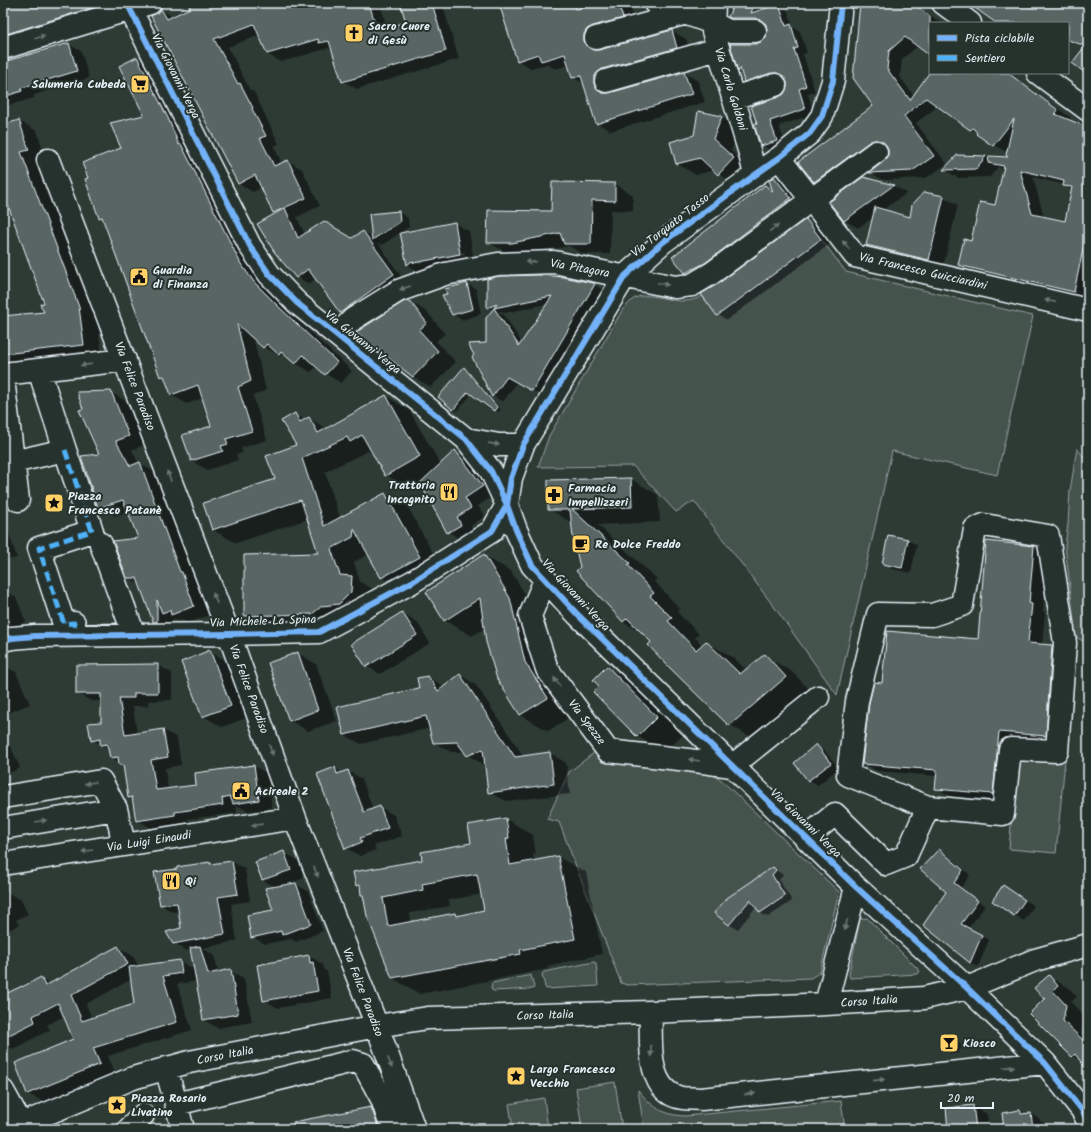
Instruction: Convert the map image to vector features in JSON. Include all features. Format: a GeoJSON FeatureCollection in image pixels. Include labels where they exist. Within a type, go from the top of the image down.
{"type":"FeatureCollection","features":[{"type":"Feature","properties":{"kind":"street"},"geometry":{"type":"LineString","coordinates":[[3,48],[128,7],[150,3]]}},
{"type":"Feature","properties":{"kind":"street"},"geometry":{"type":"LineString","coordinates":[[656,3],[687,13]]}},
{"type":"Feature","properties":{"kind":"street","name":"Via Torquato Tasso"},"geometry":{"type":"LineString","coordinates":[[507,505],[511,478],[523,445],[625,276],[663,242],[779,158],[810,133],[822,116],[833,81],[841,3]]}},
{"type":"Feature","properties":{"kind":"street"},"geometry":{"type":"LineString","coordinates":[[943,3],[969,22]]}},
{"type":"Feature","properties":{"kind":"street","name":"Via Giovanni Verga"},"geometry":{"type":"LineString","coordinates":[[128,7],[250,246],[269,274],[297,303],[466,440],[491,470],[526,553],[532,564],[545,580],[578,615],[856,887],[967,988],[1044,1063],[1082,1110],[1088,1121]]}},
{"type":"Feature","properties":{"kind":"street"},"geometry":{"type":"LineString","coordinates":[[596,38],[687,13],[713,13],[728,31],[755,31]]}},
{"type":"Feature","properties":{"kind":"street","name":"Via Carlo Goldoni"},"geometry":{"type":"LineString","coordinates":[[713,13],[714,31],[718,49],[755,174]]}},
{"type":"Feature","properties":{"kind":"street"},"geometry":{"type":"LineString","coordinates":[[606,81],[718,49]]}},
{"type":"Feature","properties":{"kind":"street"},"geometry":{"type":"LineString","coordinates":[[1039,74],[1088,110]]}},
{"type":"Feature","properties":{"kind":"street"},"geometry":{"type":"LineString","coordinates":[[733,98],[775,85]]}},
{"type":"Feature","properties":{"kind":"street","name":"Via Pitagora"},"geometry":{"type":"LineString","coordinates":[[338,335],[353,319],[398,290],[445,274],[498,264],[554,262],[675,287],[692,285],[712,273],[876,152]]}},
{"type":"Feature","properties":{"kind":"street","name":"Via Francesco Guicciardini"},"geometry":{"type":"LineString","coordinates":[[779,158],[855,256],[1088,310]]}},
{"type":"Feature","properties":{"kind":"street","name":"Via Felice Paradiso"},"geometry":{"type":"LineString","coordinates":[[48,160],[229,634],[295,818],[377,1026],[414,1129]]}},
{"type":"Feature","properties":{"kind":"street"},"geometry":{"type":"LineString","coordinates":[[3,374],[125,360]]}},
{"type":"Feature","properties":{"kind":"street"},"geometry":{"type":"LineString","coordinates":[[39,370],[92,531],[39,548],[64,624],[74,623],[75,636]]}},
{"type":"Feature","properties":{"kind":"street"},"geometry":{"type":"LineString","coordinates":[[3,379],[18,500]]}},
{"type":"Feature","properties":{"kind":"street"},"geometry":{"type":"LineString","coordinates":[[466,440],[499,445],[523,445]]}},
{"type":"Feature","properties":{"kind":"street"},"geometry":{"type":"LineString","coordinates":[[13,462],[65,450]]}},
{"type":"Feature","properties":{"kind":"street","name":"Via Michele La Spina"},"geometry":{"type":"LineString","coordinates":[[3,640],[28,636],[319,632],[412,582],[492,531],[507,505]]}},
{"type":"Feature","properties":{"kind":"street"},"geometry":{"type":"LineString","coordinates":[[984,525],[1048,536],[1065,643],[1057,751],[1010,749],[1003,814],[928,807],[848,775],[857,701],[878,614],[932,615],[962,604],[975,529],[984,525]]}},
{"type":"Feature","properties":{"kind":"street"},"geometry":{"type":"LineString","coordinates":[[101,544],[134,635]]}},
{"type":"Feature","properties":{"kind":"street","name":"Via Spezze"},"geometry":{"type":"LineString","coordinates":[[545,580],[530,616],[547,669],[608,751],[732,766]]}},
{"type":"Feature","properties":{"kind":"street"},"geometry":{"type":"LineString","coordinates":[[732,766],[818,697]]}},
{"type":"Feature","properties":{"kind":"street"},"geometry":{"type":"LineString","coordinates":[[3,797],[101,781],[116,809],[124,846]]}},
{"type":"Feature","properties":{"kind":"street"},"geometry":{"type":"LineString","coordinates":[[806,838],[835,814],[886,864],[906,856],[928,807]]}},
{"type":"Feature","properties":{"kind":"street"},"geometry":{"type":"LineString","coordinates":[[3,828],[116,809]]}},
{"type":"Feature","properties":{"kind":"street","name":"Via Luigi Einaudi"},"geometry":{"type":"LineString","coordinates":[[4,861],[124,846],[295,818]]}},
{"type":"Feature","properties":{"kind":"street"},"geometry":{"type":"LineString","coordinates":[[826,1004],[856,887]]}},
{"type":"Feature","properties":{"kind":"street","name":"Corso Italia"},"geometry":{"type":"LineString","coordinates":[[18,1127],[133,1078],[166,1068],[189,1062],[377,1026],[428,1018],[651,1012],[924,998],[967,988],[1035,960],[1088,945]]}},
{"type":"Feature","properties":{"kind":"street"},"geometry":{"type":"LineString","coordinates":[[651,1012],[651,1059],[656,1078],[667,1092],[681,1098],[701,1099],[1044,1063]]}},
{"type":"Feature","properties":{"kind":"street"},"geometry":{"type":"LineString","coordinates":[[176,1104],[353,1061],[363,1064],[382,1099],[392,1129]]}},
{"type":"Feature","properties":{"kind":"street"},"geometry":{"type":"LineString","coordinates":[[166,1068],[183,1129]]}},
{"type":"Feature","properties":{"kind":"street"},"geometry":{"type":"LineString","coordinates":[[3,1091],[18,1127]]}},
{"type":"Feature","properties":{"kind":"shaded area"},"geometry":{"type":"Polygon","coordinates":[[[821,239],[846,272],[1033,316],[997,475],[892,451],[837,695],[778,612],[694,501],[676,512],[633,466],[538,467],[549,436],[623,309],[633,299],[642,296],[650,296],[684,301],[693,300],[702,296],[718,315],[821,239]]]}},
{"type":"Feature","properties":{"kind":"shaded area"},"geometry":{"type":"Polygon","coordinates":[[[1077,448],[1088,463],[1088,644],[1076,637],[1065,546],[1070,491],[1077,448]]]}},
{"type":"Feature","properties":{"kind":"shaded area"},"geometry":{"type":"Polygon","coordinates":[[[595,752],[604,760],[683,766],[718,777],[839,892],[820,972],[811,978],[627,985],[621,983],[559,822],[547,819],[569,772],[595,752]]]}},
{"type":"Feature","properties":{"kind":"shaded area"},"geometry":{"type":"Polygon","coordinates":[[[1017,756],[1065,760],[1056,853],[1009,849],[1017,756]]]}},
{"type":"Feature","properties":{"kind":"shaded area"},"geometry":{"type":"Polygon","coordinates":[[[867,918],[920,971],[918,974],[850,978],[849,974],[860,919],[867,918]]]}},
{"type":"Feature","properties":{"kind":"shaded area"},"geometry":{"type":"Polygon","coordinates":[[[594,962],[596,963],[598,986],[546,989],[542,974],[544,972],[594,962]]]}},
{"type":"Feature","properties":{"kind":"shaded area"},"geometry":{"type":"Polygon","coordinates":[[[531,975],[534,987],[533,989],[493,991],[491,989],[492,983],[531,975]]]}},
{"type":"Feature","properties":{"kind":"shaded area"},"geometry":{"type":"Polygon","coordinates":[[[615,1082],[622,1129],[582,1129],[576,1088],[615,1082]]]}},
{"type":"Feature","properties":{"kind":"shaded area"},"geometry":{"type":"Polygon","coordinates":[[[638,1090],[658,1109],[670,1114],[685,1116],[841,1101],[845,1129],[644,1129],[638,1090]]]}},
{"type":"Feature","properties":{"kind":"shaded area"},"geometry":{"type":"Polygon","coordinates":[[[544,1098],[548,1129],[513,1129],[509,1104],[544,1098]]]}},
{"type":"Feature","properties":{"kind":"building"},"geometry":{"type":"Polygon","coordinates":[[[3,3],[33,3],[34,7],[47,3],[97,3],[97,6],[3,35],[3,3]]]}},
{"type":"Feature","properties":{"kind":"building"},"geometry":{"type":"Polygon","coordinates":[[[196,3],[369,3],[377,30],[406,22],[400,3],[432,3],[446,51],[342,82],[329,41],[319,43],[318,39],[267,54],[254,24],[214,39],[238,84],[240,83],[253,108],[252,109],[266,136],[260,138],[274,166],[288,160],[306,198],[273,213],[255,175],[238,184],[151,16],[159,12],[161,9],[167,19],[190,8],[189,6],[196,3]]]}},
{"type":"Feature","properties":{"kind":"building"},"geometry":{"type":"Polygon","coordinates":[[[499,3],[574,3],[576,9],[595,3],[618,3],[623,18],[587,29],[584,34],[584,41],[588,47],[593,50],[599,50],[672,30],[677,48],[602,69],[594,78],[594,84],[597,90],[603,93],[609,93],[684,72],[692,94],[596,124],[581,76],[572,78],[565,54],[541,61],[538,54],[517,61],[499,3]]]}},
{"type":"Feature","properties":{"kind":"building"},"geometry":{"type":"Polygon","coordinates":[[[734,3],[755,3],[751,13],[779,4],[786,26],[791,24],[798,48],[794,49],[806,86],[799,89],[805,109],[770,121],[777,141],[761,146],[754,124],[757,124],[751,106],[784,94],[787,88],[787,82],[783,76],[777,73],[771,73],[744,82],[740,68],[738,72],[730,44],[755,44],[761,42],[766,37],[767,31],[766,24],[761,20],[755,18],[728,17],[734,3]]]}},
{"type":"Feature","properties":{"kind":"building"},"geometry":{"type":"Polygon","coordinates":[[[860,3],[913,3],[930,16],[929,55],[905,37],[889,51],[887,69],[910,100],[929,73],[1009,74],[1058,110],[1055,114],[1082,125],[1088,130],[1088,241],[1085,240],[1074,292],[958,265],[964,239],[971,241],[980,202],[995,205],[1004,166],[988,163],[989,156],[1008,157],[1006,155],[1014,119],[993,146],[976,134],[977,133],[973,128],[970,130],[926,98],[904,116],[934,156],[912,171],[869,173],[888,157],[886,145],[881,141],[875,140],[869,142],[814,182],[798,162],[873,106],[853,78],[860,3]],[[1020,170],[1032,214],[1065,221],[1072,187],[1063,186],[1064,181],[1020,170]]]}},
{"type":"Feature","properties":{"kind":"building"},"geometry":{"type":"Polygon","coordinates":[[[968,3],[1088,3],[1088,75],[1072,63],[1085,46],[1069,40],[1069,22],[995,22],[968,3]]]}},
{"type":"Feature","properties":{"kind":"building"},"geometry":{"type":"Polygon","coordinates":[[[69,43],[77,71],[21,88],[22,91],[3,97],[3,62],[69,43]]]}},
{"type":"Feature","properties":{"kind":"building"},"geometry":{"type":"Polygon","coordinates":[[[137,57],[168,118],[179,145],[181,144],[241,264],[254,282],[337,362],[325,375],[303,355],[295,364],[281,352],[279,355],[267,344],[263,348],[237,324],[251,381],[238,387],[252,431],[226,439],[228,444],[221,446],[223,451],[191,461],[182,435],[211,426],[198,385],[171,395],[164,376],[160,377],[102,217],[99,218],[92,199],[85,179],[88,178],[82,163],[121,148],[110,123],[144,115],[119,66],[137,57]]]}},
{"type":"Feature","properties":{"kind":"building"},"geometry":{"type":"Polygon","coordinates":[[[698,111],[722,116],[713,139],[734,158],[718,175],[700,158],[676,164],[670,142],[694,135],[698,111]]]}},
{"type":"Feature","properties":{"kind":"building"},"geometry":{"type":"Polygon","coordinates":[[[19,120],[29,150],[21,152],[79,307],[84,345],[3,354],[3,316],[44,312],[40,304],[44,303],[3,192],[3,125],[19,120]]]}},
{"type":"Feature","properties":{"kind":"building"},"geometry":{"type":"Polygon","coordinates":[[[957,155],[986,156],[976,169],[943,170],[957,155]]]}},
{"type":"Feature","properties":{"kind":"building"},"geometry":{"type":"Polygon","coordinates":[[[774,177],[791,198],[705,263],[685,273],[672,257],[765,185],[773,192],[769,180],[774,177]]]}},
{"type":"Feature","properties":{"kind":"building"},"geometry":{"type":"Polygon","coordinates":[[[863,177],[894,185],[844,221],[829,202],[863,177]]]}},
{"type":"Feature","properties":{"kind":"building"},"geometry":{"type":"Polygon","coordinates":[[[552,182],[615,183],[615,201],[592,200],[591,244],[564,244],[560,233],[512,243],[487,243],[488,210],[551,211],[552,182]]]}},
{"type":"Feature","properties":{"kind":"building"},"geometry":{"type":"Polygon","coordinates":[[[924,192],[944,196],[929,260],[866,245],[875,207],[910,217],[912,205],[924,192]]]}},
{"type":"Feature","properties":{"kind":"building"},"geometry":{"type":"Polygon","coordinates":[[[285,208],[298,238],[324,221],[352,238],[363,231],[394,274],[340,313],[308,269],[296,278],[275,253],[257,224],[285,208]]]}},
{"type":"Feature","properties":{"kind":"building"},"geometry":{"type":"Polygon","coordinates":[[[399,211],[400,222],[372,240],[369,214],[399,211]]]}},
{"type":"Feature","properties":{"kind":"building"},"geometry":{"type":"Polygon","coordinates":[[[806,219],[821,239],[717,316],[701,294],[719,283],[806,219]]]}},
{"type":"Feature","properties":{"kind":"building"},"geometry":{"type":"Polygon","coordinates":[[[455,222],[460,254],[414,263],[412,261],[407,265],[400,233],[455,222]]]}},
{"type":"Feature","properties":{"kind":"building"},"geometry":{"type":"Polygon","coordinates":[[[541,275],[563,277],[595,284],[532,391],[507,377],[492,397],[472,357],[474,355],[468,344],[486,343],[486,318],[497,304],[487,308],[487,279],[499,276],[541,275]],[[552,296],[494,308],[519,346],[552,296]]]}},
{"type":"Feature","properties":{"kind":"building"},"geometry":{"type":"Polygon","coordinates":[[[467,283],[473,309],[452,315],[442,295],[447,294],[445,289],[467,283]]]}},
{"type":"Feature","properties":{"kind":"building"},"geometry":{"type":"Polygon","coordinates":[[[409,300],[427,323],[419,330],[438,351],[413,377],[356,333],[403,302],[409,300]]]}},
{"type":"Feature","properties":{"kind":"building"},"geometry":{"type":"Polygon","coordinates":[[[464,367],[497,407],[494,411],[468,392],[453,410],[438,397],[464,367]]]}},
{"type":"Feature","properties":{"kind":"building"},"geometry":{"type":"Polygon","coordinates":[[[111,391],[129,436],[116,441],[130,466],[140,462],[194,606],[171,615],[170,610],[162,613],[157,600],[157,622],[153,622],[137,578],[127,578],[113,541],[138,538],[123,500],[98,508],[81,456],[99,454],[79,410],[83,409],[77,392],[111,391]]]}},
{"type":"Feature","properties":{"kind":"building"},"geometry":{"type":"Polygon","coordinates":[[[386,395],[420,456],[385,476],[362,435],[350,442],[347,437],[302,458],[324,526],[385,493],[420,557],[381,578],[354,529],[353,537],[331,549],[340,575],[352,576],[351,592],[339,604],[322,606],[312,614],[244,616],[244,555],[318,553],[301,500],[212,530],[203,503],[275,479],[266,456],[296,445],[281,421],[295,413],[300,422],[309,417],[318,433],[386,395]]]}},
{"type":"Feature","properties":{"kind":"building","name":"Trattoria Incognito"},"geometry":{"type":"Polygon","coordinates":[[[455,450],[483,486],[465,498],[471,508],[457,517],[461,525],[447,533],[420,483],[455,450]]]}},
{"type":"Feature","properties":{"kind":"building"},"geometry":{"type":"Polygon","coordinates":[[[631,478],[632,507],[572,509],[630,563],[628,565],[654,593],[650,596],[672,618],[668,621],[696,650],[706,641],[740,674],[765,654],[786,677],[729,726],[648,645],[651,642],[627,618],[623,622],[576,571],[580,567],[573,537],[570,510],[548,510],[548,480],[631,478]]]}},
{"type":"Feature","properties":{"kind":"building"},"geometry":{"type":"Polygon","coordinates":[[[888,535],[908,539],[902,568],[882,564],[888,535]]]}},
{"type":"Feature","properties":{"kind":"building"},"geometry":{"type":"Polygon","coordinates":[[[986,541],[1034,546],[1029,603],[1032,604],[1028,643],[1052,645],[1046,736],[999,732],[993,794],[935,789],[937,770],[862,764],[869,703],[874,682],[882,683],[887,631],[978,639],[986,541]]]}},
{"type":"Feature","properties":{"kind":"building"},"geometry":{"type":"Polygon","coordinates":[[[484,554],[510,598],[525,662],[548,698],[520,715],[497,679],[486,642],[480,598],[444,621],[426,592],[484,554]]]}},
{"type":"Feature","properties":{"kind":"building"},"geometry":{"type":"Polygon","coordinates":[[[402,612],[417,635],[366,667],[351,644],[402,612]]]}},
{"type":"Feature","properties":{"kind":"building"},"geometry":{"type":"Polygon","coordinates":[[[210,650],[231,706],[202,717],[181,662],[210,650]]]}},
{"type":"Feature","properties":{"kind":"building"},"geometry":{"type":"Polygon","coordinates":[[[298,652],[318,710],[289,721],[268,663],[298,652]]]}},
{"type":"Feature","properties":{"kind":"building"},"geometry":{"type":"Polygon","coordinates":[[[158,664],[158,693],[134,693],[134,698],[119,698],[125,735],[163,729],[168,757],[151,760],[156,790],[196,785],[195,773],[254,765],[259,800],[233,804],[230,796],[222,798],[223,805],[175,812],[175,815],[136,821],[132,797],[128,798],[123,765],[119,765],[118,757],[110,758],[107,744],[100,745],[100,739],[91,741],[88,723],[101,722],[101,694],[76,694],[76,665],[158,664]]]}},
{"type":"Feature","properties":{"kind":"building"},"geometry":{"type":"Polygon","coordinates":[[[607,666],[657,717],[637,737],[593,692],[599,686],[593,680],[607,666]]]}},
{"type":"Feature","properties":{"kind":"building"},"geometry":{"type":"Polygon","coordinates":[[[460,674],[515,757],[550,752],[554,784],[488,793],[483,749],[467,756],[457,742],[433,743],[426,716],[344,735],[337,707],[419,688],[417,678],[428,676],[438,691],[460,674]]]}},
{"type":"Feature","properties":{"kind":"building"},"geometry":{"type":"Polygon","coordinates":[[[816,744],[831,763],[808,781],[794,763],[816,744]]]}},
{"type":"Feature","properties":{"kind":"building"},"geometry":{"type":"Polygon","coordinates":[[[335,767],[337,774],[348,770],[364,812],[380,806],[388,828],[360,838],[362,842],[345,849],[317,774],[335,767]]]}},
{"type":"Feature","properties":{"kind":"building"},"geometry":{"type":"Polygon","coordinates":[[[506,818],[509,838],[506,839],[510,865],[558,856],[575,939],[520,950],[521,954],[392,978],[367,916],[363,895],[361,895],[360,885],[356,886],[353,872],[422,860],[421,852],[471,843],[468,825],[506,818]],[[477,874],[422,884],[423,890],[383,898],[388,926],[455,913],[456,916],[484,910],[477,874]]]}},
{"type":"Feature","properties":{"kind":"building"},"geometry":{"type":"Polygon","coordinates":[[[939,849],[963,870],[954,883],[978,901],[961,924],[982,935],[970,963],[923,925],[946,892],[920,869],[939,849]]]}},
{"type":"Feature","properties":{"kind":"building"},"geometry":{"type":"Polygon","coordinates":[[[284,851],[291,870],[262,880],[255,862],[284,851]]]}},
{"type":"Feature","properties":{"kind":"building"},"geometry":{"type":"Polygon","coordinates":[[[232,861],[238,894],[218,897],[225,934],[173,944],[166,932],[181,928],[177,903],[160,905],[154,872],[210,862],[210,864],[232,861]]]}},
{"type":"Feature","properties":{"kind":"building"},"geometry":{"type":"Polygon","coordinates":[[[773,867],[776,870],[772,875],[785,896],[760,913],[750,900],[729,925],[714,913],[727,898],[773,867]]]}},
{"type":"Feature","properties":{"kind":"building"},"geometry":{"type":"Polygon","coordinates":[[[296,883],[311,924],[282,935],[281,931],[251,938],[247,915],[273,910],[265,888],[296,883]]]}},
{"type":"Feature","properties":{"kind":"building"},"geometry":{"type":"Polygon","coordinates":[[[1003,885],[1025,900],[1014,916],[992,901],[1003,885]]]}},
{"type":"Feature","properties":{"kind":"building"},"geometry":{"type":"Polygon","coordinates":[[[118,946],[128,964],[71,995],[82,1021],[134,1004],[129,967],[180,960],[182,973],[163,976],[177,1022],[93,1048],[100,1064],[27,1094],[15,1063],[73,1039],[58,1003],[33,1016],[35,1022],[3,1038],[3,995],[41,977],[45,986],[118,946]]]}},
{"type":"Feature","properties":{"kind":"building"},"geometry":{"type":"Polygon","coordinates":[[[200,946],[208,974],[231,969],[238,1014],[203,1020],[190,948],[200,946]]]}},
{"type":"Feature","properties":{"kind":"building"},"geometry":{"type":"Polygon","coordinates":[[[309,955],[310,963],[313,962],[318,991],[263,1001],[257,965],[309,955]]]}},
{"type":"Feature","properties":{"kind":"building"},"geometry":{"type":"Polygon","coordinates":[[[1049,975],[1058,986],[1053,991],[1066,1005],[1063,1021],[1088,1045],[1088,1071],[1075,1054],[1072,1057],[1029,1014],[1044,999],[1034,988],[1049,975]]]}},
{"type":"Feature","properties":{"kind":"building","name":"Kiosco"},"geometry":{"type":"Polygon","coordinates":[[[946,1035],[952,1035],[957,1040],[955,1049],[952,1051],[946,1051],[941,1046],[941,1040],[946,1035]]]}},
{"type":"Feature","properties":{"kind":"building"},"geometry":{"type":"Polygon","coordinates":[[[973,1105],[976,1129],[948,1129],[946,1108],[973,1105]]]}},
{"type":"Feature","properties":{"kind":"building"},"geometry":{"type":"Polygon","coordinates":[[[371,1107],[379,1129],[294,1129],[293,1122],[371,1107]]]}},
{"type":"Feature","properties":{"kind":"building"},"geometry":{"type":"Polygon","coordinates":[[[1020,1110],[1021,1114],[1031,1113],[1033,1129],[1004,1129],[1002,1113],[1020,1110]]]}},
{"type":"Feature","properties":{"kind":"marked path"},"geometry":{"type":"LineString","coordinates":[[65,450],[92,531],[39,548],[64,624],[74,623],[75,635]]}},
{"type":"Feature","properties":{"kind":"cycle path"},"geometry":{"type":"LineString","coordinates":[[127,3],[250,246],[269,274],[297,303],[466,439],[491,471],[532,565],[578,615],[856,887],[967,988],[1045,1063],[1082,1110],[1088,1121]]}},
{"type":"Feature","properties":{"kind":"cycle path"},"geometry":{"type":"LineString","coordinates":[[3,640],[35,636],[319,632],[412,582],[492,531],[507,505],[511,478],[523,445],[625,276],[663,242],[779,158],[810,133],[822,116],[833,81],[841,3]]}},
{"type":"Feature","properties":{"kind":"place","name":"Sacro Cuore di Gesù"},"geometry":{"type":"Point","coordinates":[354,33]}},
{"type":"Feature","properties":{"kind":"place","name":"Salumeria Cubeda"},"geometry":{"type":"Point","coordinates":[140,84]}},
{"type":"Feature","properties":{"kind":"place","name":"Guardia di Finanza"},"geometry":{"type":"Point","coordinates":[139,277]}},
{"type":"Feature","properties":{"kind":"place","name":"Trattoria Incognito"},"geometry":{"type":"Point","coordinates":[449,492]}},
{"type":"Feature","properties":{"kind":"place","name":"Farmacia Impellizzeri"},"geometry":{"type":"Point","coordinates":[554,495]}},
{"type":"Feature","properties":{"kind":"place","name":"Piazza Francesco Patanè"},"geometry":{"type":"Point","coordinates":[54,503]}},
{"type":"Feature","properties":{"kind":"place","name":"Re Dolce Freddo"},"geometry":{"type":"Point","coordinates":[581,544]}},
{"type":"Feature","properties":{"kind":"place","name":"Acireale 2"},"geometry":{"type":"Point","coordinates":[241,791]}},
{"type":"Feature","properties":{"kind":"place","name":"Qi"},"geometry":{"type":"Point","coordinates":[171,881]}},
{"type":"Feature","properties":{"kind":"place","name":"Kiosco"},"geometry":{"type":"Point","coordinates":[949,1043]}},
{"type":"Feature","properties":{"kind":"place","name":"Largo Francesco Vecchio"},"geometry":{"type":"Point","coordinates":[516,1076]}},
{"type":"Feature","properties":{"kind":"place","name":"Piazza Rosario Livatino"},"geometry":{"type":"Point","coordinates":[117,1105]}}]}
